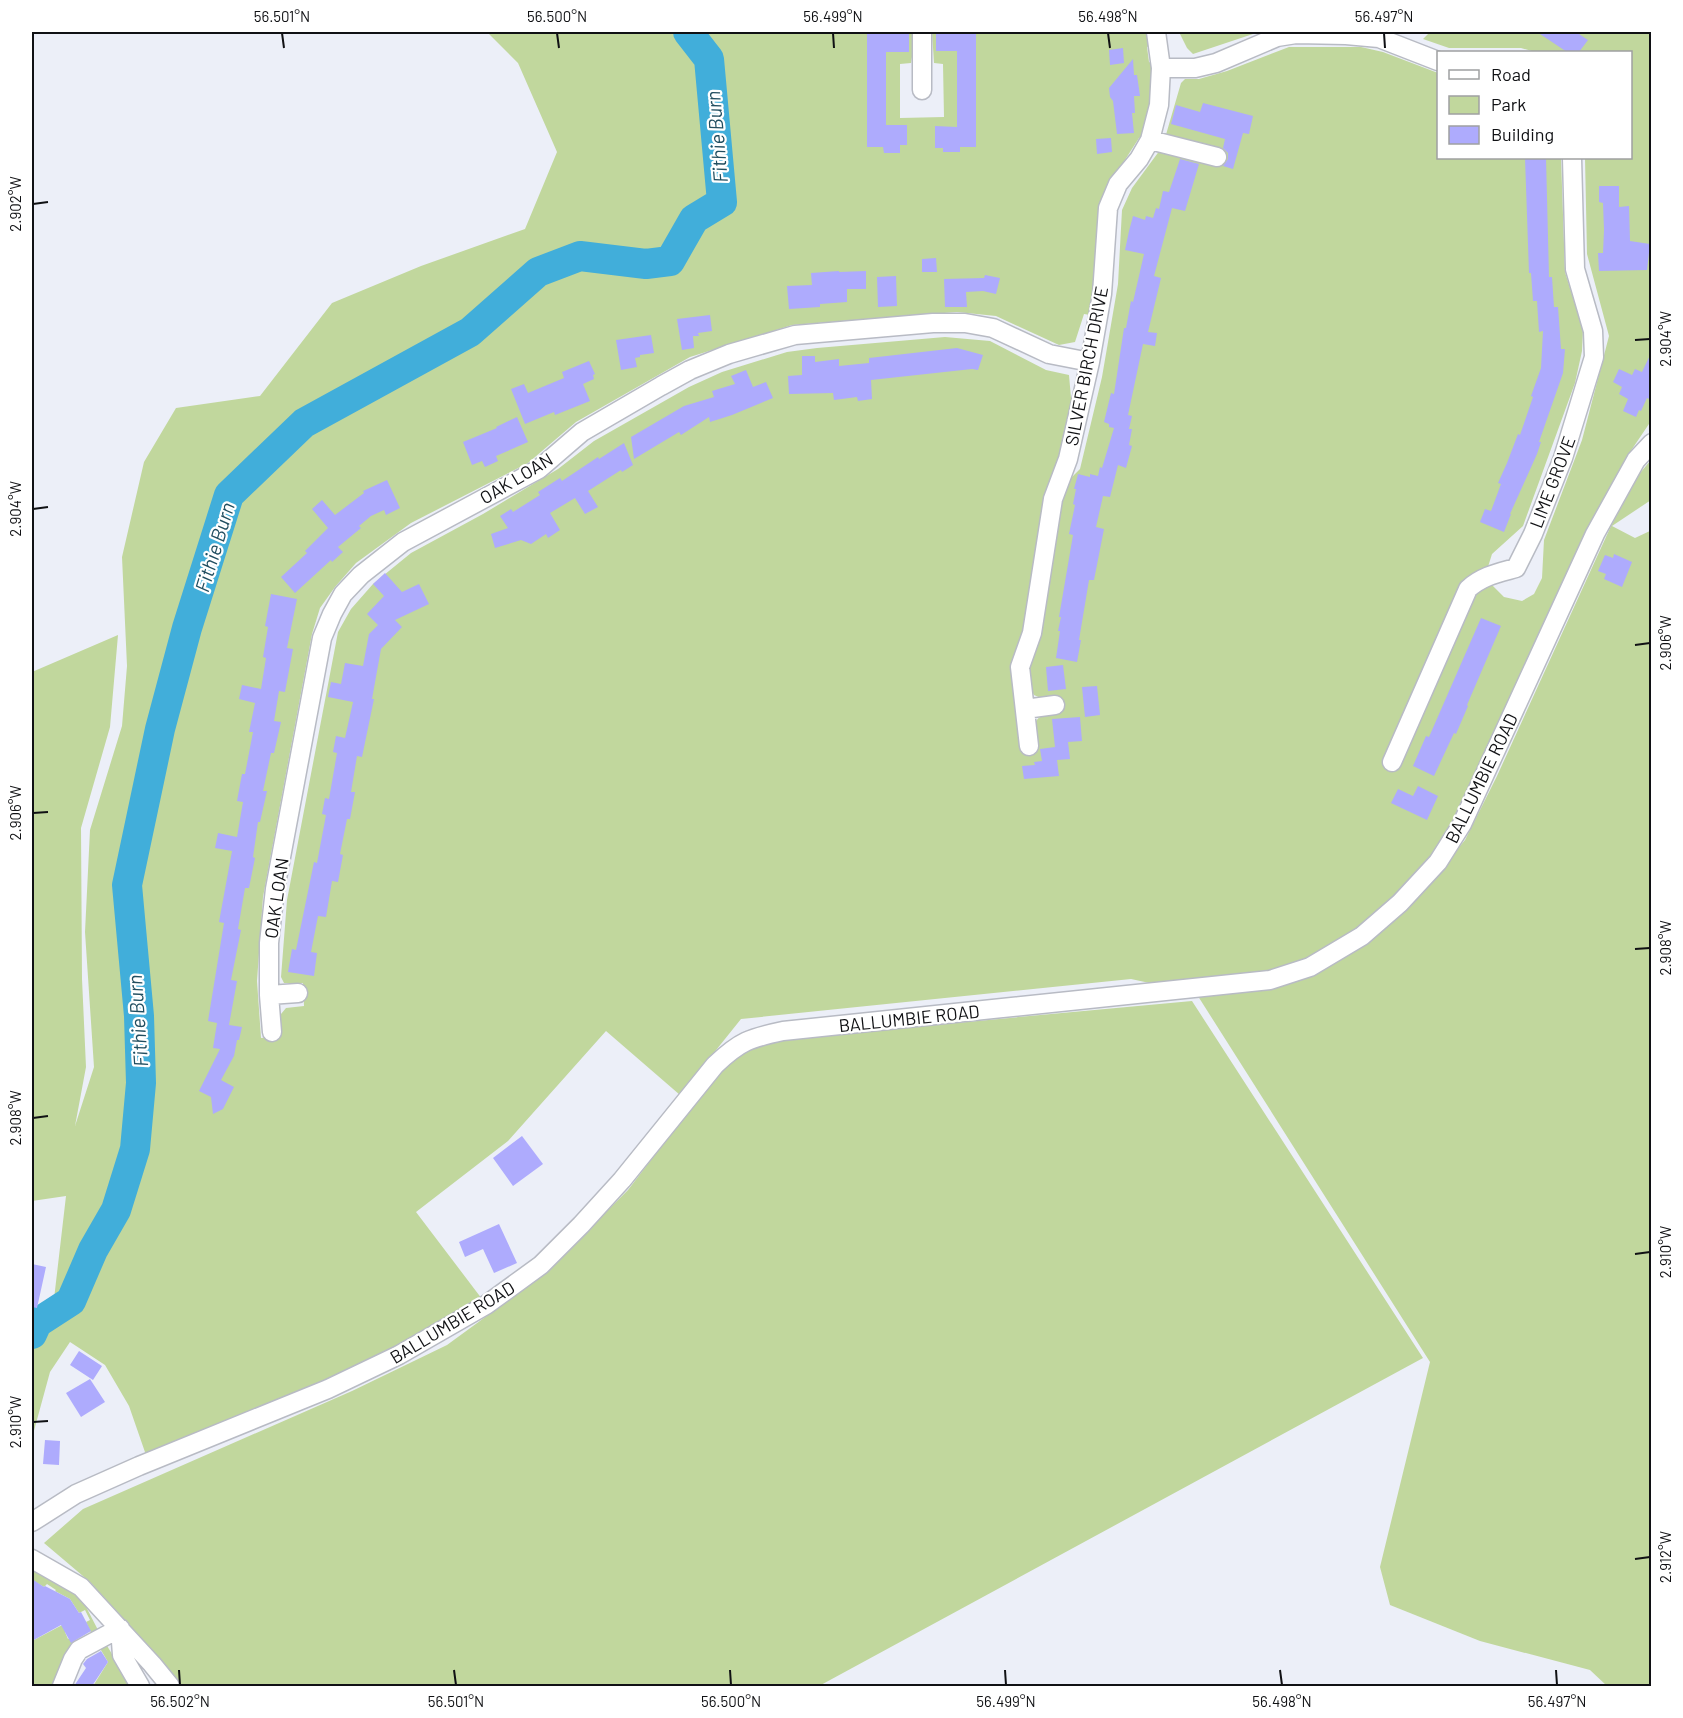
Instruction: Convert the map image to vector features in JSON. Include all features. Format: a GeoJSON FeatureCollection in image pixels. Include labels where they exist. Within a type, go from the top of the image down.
{"type":"FeatureCollection","features":[{"type":"Feature","properties":{"kind":"street"},"geometry":{"type":"LineString","coordinates":[[922,32],[922,90]]}},
{"type":"Feature","properties":{"kind":"street","name":"SILVER BIRCH DRIVE"},"geometry":{"type":"LineString","coordinates":[[1029,746],[1020,667],[1032,633],[1053,499],[1068,459],[1090,362],[1102,294],[1108,208],[1118,184],[1139,159],[1150,140],[1159,105],[1161,68],[1156,32]]}},
{"type":"Feature","properties":{"kind":"street"},"geometry":{"type":"LineString","coordinates":[[1161,68],[1195,68],[1216,63],[1277,37],[1296,34],[1379,38],[1437,61]]}},
{"type":"Feature","properties":{"kind":"street"},"geometry":{"type":"LineString","coordinates":[[1150,140],[1217,157]]}},
{"type":"Feature","properties":{"kind":"street","name":"LIME GROVE"},"geometry":{"type":"LineString","coordinates":[[1392,762],[1468,589],[1477,581],[1488,576],[1516,568],[1533,534],[1563,458],[1594,357],[1593,331],[1575,269],[1572,159]]}},
{"type":"Feature","properties":{"kind":"street","name":"OAK LOAN"},"geometry":{"type":"LineString","coordinates":[[272,1032],[269,943],[275,889],[322,638],[344,594],[360,575],[403,542],[539,469],[582,432],[690,370],[729,354],[795,335],[933,323],[965,323],[993,328],[1049,354],[1090,362]]}},
{"type":"Feature","properties":{"kind":"street","name":"BALLUMBIE ROAD"},"geometry":{"type":"LineString","coordinates":[[32,1522],[76,1494],[328,1389],[399,1356],[486,1305],[541,1264],[581,1225],[622,1180],[715,1065],[732,1049],[752,1038],[783,1031],[1270,980],[1310,967],[1362,936],[1400,903],[1438,862],[1462,824],[1595,534],[1636,460],[1652,443]]}},
{"type":"Feature","properties":{"kind":"street"},"geometry":{"type":"LineString","coordinates":[[1025,708],[1055,705]]}},
{"type":"Feature","properties":{"kind":"street"},"geometry":{"type":"LineString","coordinates":[[269,995],[298,993]]}},
{"type":"Feature","properties":{"kind":"street"},"geometry":{"type":"LineString","coordinates":[[32,1559],[81,1587],[170,1686]]}},
{"type":"Feature","properties":{"kind":"street"},"geometry":{"type":"LineString","coordinates":[[62,1686],[73,1659],[80,1650],[120,1628]]}},
{"type":"Feature","properties":{"kind":"street"},"geometry":{"type":"LineString","coordinates":[[120,1628],[122,1655],[140,1686]]}},
{"type":"Feature","properties":{"kind":"green space"},"geometry":{"type":"Polygon","coordinates":[[[487,32],[913,32],[911,63],[900,64],[900,118],[944,117],[943,64],[934,63],[932,32],[1148,32],[1151,45],[1147,47],[1149,62],[1154,64],[1150,110],[1143,136],[1139,138],[1107,188],[1100,209],[1096,283],[1090,315],[1084,314],[1075,342],[1059,345],[996,316],[957,312],[792,325],[690,357],[576,422],[528,463],[411,523],[356,563],[320,608],[312,634],[263,897],[257,981],[261,1038],[281,1036],[281,1014],[286,1008],[304,1006],[303,983],[284,983],[281,977],[287,900],[338,632],[351,609],[373,584],[411,553],[483,514],[558,469],[594,441],[689,387],[722,372],[787,352],[945,337],[990,341],[1046,370],[1069,375],[1071,398],[1076,398],[1056,482],[1046,494],[1026,632],[1014,666],[1022,746],[1035,745],[1036,721],[1043,715],[1056,711],[1054,697],[1043,699],[1034,695],[1028,685],[1029,660],[1039,633],[1063,486],[1080,469],[1102,377],[1118,284],[1122,210],[1132,188],[1160,150],[1218,165],[1222,150],[1165,138],[1181,83],[1185,79],[1199,79],[1227,71],[1289,47],[1361,47],[1383,52],[1437,73],[1437,159],[1561,159],[1565,272],[1583,330],[1582,351],[1575,383],[1523,526],[1492,554],[1487,570],[1474,577],[1464,588],[1445,632],[1439,633],[1430,653],[1432,658],[1402,728],[1397,729],[1388,751],[1390,755],[1388,760],[1395,764],[1467,602],[1477,590],[1489,582],[1504,597],[1522,601],[1534,594],[1542,578],[1544,540],[1582,440],[1609,336],[1587,254],[1585,159],[1632,159],[1632,51],[1449,48],[1423,39],[1430,32],[1651,32],[1651,421],[1626,458],[1540,634],[1456,823],[1416,879],[1427,886],[1465,840],[1497,776],[1611,526],[1640,473],[1651,460],[1651,500],[1612,526],[1635,538],[1652,530],[1651,1686],[1607,1686],[1590,1670],[1480,1641],[1390,1605],[1380,1567],[1430,1362],[1196,993],[1131,979],[741,1019],[680,1095],[606,1031],[508,1141],[416,1212],[482,1299],[395,1350],[334,1380],[146,1455],[129,1406],[105,1365],[70,1342],[50,1372],[32,1438],[32,1309],[54,1299],[66,1196],[32,1201],[32,672],[118,635],[110,727],[81,828],[82,979],[86,1067],[75,1126],[94,1067],[85,932],[90,830],[122,726],[127,666],[122,557],[144,462],[176,408],[260,396],[332,303],[421,266],[525,229],[557,152],[518,63],[487,32]]]}},
{"type":"Feature","properties":{"kind":"green space"},"geometry":{"type":"Polygon","coordinates":[[[1179,32],[1259,32],[1193,54],[1187,48],[1179,32]]]}},
{"type":"Feature","properties":{"kind":"green space"},"geometry":{"type":"Polygon","coordinates":[[[1192,1001],[1423,1358],[819,1686],[182,1686],[90,1582],[44,1543],[83,1509],[352,1391],[447,1345],[543,1275],[628,1190],[721,1068],[749,1047],[783,1039],[1192,1001]]]}},
{"type":"Feature","properties":{"kind":"green space"},"geometry":{"type":"Polygon","coordinates":[[[32,1569],[72,1591],[83,1601],[98,1630],[94,1639],[86,1622],[90,1620],[85,1610],[79,1613],[70,1599],[47,1584],[44,1587],[32,1580],[32,1569]]]}},
{"type":"Feature","properties":{"kind":"green space"},"geometry":{"type":"Polygon","coordinates":[[[66,1623],[65,1632],[68,1639],[73,1637],[78,1647],[54,1686],[32,1686],[32,1636],[34,1640],[66,1623]]]}},
{"type":"Feature","properties":{"kind":"green space"},"geometry":{"type":"Polygon","coordinates":[[[106,1644],[131,1686],[93,1686],[108,1662],[98,1645],[106,1644]]]}},
{"type":"Feature","properties":{"kind":"building"},"geometry":{"type":"Polygon","coordinates":[[[867,32],[909,33],[909,52],[886,52],[886,125],[907,125],[907,145],[900,145],[900,153],[884,153],[883,147],[867,147],[867,32]]]}},
{"type":"Feature","properties":{"kind":"building"},"geometry":{"type":"Polygon","coordinates":[[[936,32],[976,32],[976,147],[960,147],[960,152],[943,152],[943,148],[935,148],[935,126],[957,127],[957,51],[936,51],[936,32]]]}},
{"type":"Feature","properties":{"kind":"building"},"geometry":{"type":"Polygon","coordinates":[[[1537,32],[1576,32],[1588,40],[1580,51],[1566,51],[1537,32]]]}},
{"type":"Feature","properties":{"kind":"building"},"geometry":{"type":"Polygon","coordinates":[[[1123,48],[1124,63],[1110,65],[1109,50],[1123,48]]]}},
{"type":"Feature","properties":{"kind":"building"},"geometry":{"type":"Polygon","coordinates":[[[1133,59],[1134,75],[1137,75],[1140,96],[1134,96],[1135,113],[1132,113],[1134,133],[1117,134],[1109,88],[1133,59]]]}},
{"type":"Feature","properties":{"kind":"building"},"geometry":{"type":"Polygon","coordinates":[[[1203,103],[1253,116],[1249,134],[1243,133],[1233,169],[1223,166],[1228,159],[1228,153],[1223,148],[1225,139],[1171,124],[1176,105],[1200,112],[1203,103]]]}},
{"type":"Feature","properties":{"kind":"building"},"geometry":{"type":"Polygon","coordinates":[[[1111,138],[1112,152],[1097,154],[1096,139],[1111,138]]]}},
{"type":"Feature","properties":{"kind":"building"},"geometry":{"type":"Polygon","coordinates":[[[1180,159],[1199,164],[1185,211],[1172,208],[1154,276],[1161,278],[1148,332],[1157,333],[1155,346],[1143,344],[1128,415],[1132,416],[1129,445],[1132,446],[1126,468],[1118,465],[1110,497],[1103,496],[1096,527],[1104,529],[1094,580],[1089,580],[1077,662],[1056,658],[1060,631],[1058,631],[1061,617],[1059,617],[1073,535],[1069,534],[1075,505],[1073,504],[1076,489],[1074,489],[1078,474],[1098,476],[1114,428],[1104,422],[1111,393],[1114,394],[1124,328],[1126,328],[1144,254],[1125,250],[1129,231],[1133,216],[1145,220],[1146,216],[1153,218],[1156,208],[1159,209],[1163,191],[1169,192],[1180,159]]]}},
{"type":"Feature","properties":{"kind":"building"},"geometry":{"type":"Polygon","coordinates":[[[1525,159],[1546,159],[1549,277],[1552,277],[1554,307],[1558,307],[1561,349],[1565,349],[1563,373],[1537,454],[1504,532],[1480,522],[1485,509],[1491,511],[1501,484],[1498,483],[1518,434],[1520,435],[1541,368],[1543,331],[1539,332],[1537,301],[1533,301],[1531,273],[1529,273],[1525,159]]]}},
{"type":"Feature","properties":{"kind":"building"},"geometry":{"type":"Polygon","coordinates":[[[1599,186],[1619,186],[1619,207],[1629,206],[1630,241],[1650,244],[1647,270],[1599,271],[1598,253],[1603,253],[1604,230],[1603,203],[1599,202],[1599,186]]]}},
{"type":"Feature","properties":{"kind":"building"},"geometry":{"type":"Polygon","coordinates":[[[936,258],[937,272],[922,272],[922,259],[936,258]]]}},
{"type":"Feature","properties":{"kind":"building"},"geometry":{"type":"Polygon","coordinates":[[[866,271],[866,289],[847,289],[847,302],[789,309],[787,286],[812,285],[811,273],[866,271]]]}},
{"type":"Feature","properties":{"kind":"building"},"geometry":{"type":"Polygon","coordinates":[[[985,275],[1000,278],[996,294],[983,291],[966,292],[967,307],[945,307],[944,279],[984,278],[985,275]]]}},
{"type":"Feature","properties":{"kind":"building"},"geometry":{"type":"Polygon","coordinates":[[[896,276],[897,306],[878,307],[877,277],[896,276]]]}},
{"type":"Feature","properties":{"kind":"building"},"geometry":{"type":"Polygon","coordinates":[[[710,315],[712,331],[693,336],[694,348],[682,350],[677,319],[710,315]]]}},
{"type":"Feature","properties":{"kind":"building"},"geometry":{"type":"Polygon","coordinates":[[[651,335],[654,353],[635,358],[637,367],[621,370],[616,340],[651,335]]]}},
{"type":"Feature","properties":{"kind":"building"},"geometry":{"type":"Polygon","coordinates":[[[957,348],[983,355],[978,370],[871,380],[872,399],[858,401],[857,397],[834,400],[833,393],[789,394],[788,376],[802,375],[802,356],[815,356],[815,362],[839,359],[839,366],[869,363],[869,358],[957,348]]]}},
{"type":"Feature","properties":{"kind":"building"},"geometry":{"type":"Polygon","coordinates":[[[1652,351],[1652,400],[1647,398],[1636,417],[1623,411],[1628,399],[1619,394],[1622,387],[1613,382],[1619,369],[1632,375],[1635,369],[1642,372],[1652,351]]]}},
{"type":"Feature","properties":{"kind":"building"},"geometry":{"type":"Polygon","coordinates":[[[589,361],[595,374],[594,379],[583,384],[590,401],[525,424],[511,389],[524,384],[528,393],[564,378],[562,372],[589,361]]]}},
{"type":"Feature","properties":{"kind":"building"},"geometry":{"type":"Polygon","coordinates":[[[746,370],[753,387],[766,382],[773,398],[710,422],[709,417],[681,435],[679,432],[634,459],[631,437],[684,406],[714,397],[712,391],[735,384],[731,376],[746,370]]]}},
{"type":"Feature","properties":{"kind":"building"},"geometry":{"type":"Polygon","coordinates":[[[517,417],[528,442],[496,456],[498,461],[485,467],[482,461],[472,465],[463,442],[517,417]]]}},
{"type":"Feature","properties":{"kind":"building"},"geometry":{"type":"Polygon","coordinates":[[[624,443],[633,465],[588,491],[598,507],[585,514],[575,498],[550,513],[560,530],[548,538],[546,534],[531,544],[521,540],[495,548],[491,534],[508,528],[500,516],[511,509],[513,512],[540,495],[538,492],[560,478],[562,481],[624,443]]]}},
{"type":"Feature","properties":{"kind":"building"},"geometry":{"type":"Polygon","coordinates":[[[387,480],[400,508],[386,515],[384,510],[371,516],[359,526],[361,528],[338,547],[343,552],[295,593],[281,577],[307,553],[305,551],[328,528],[312,509],[322,500],[335,515],[364,493],[363,491],[387,480]]]}},
{"type":"Feature","properties":{"kind":"building"},"geometry":{"type":"Polygon","coordinates":[[[1614,554],[1632,562],[1622,587],[1604,579],[1606,574],[1598,571],[1605,555],[1613,558],[1614,554]]]}},
{"type":"Feature","properties":{"kind":"building"},"geometry":{"type":"Polygon","coordinates":[[[385,573],[402,592],[419,584],[429,604],[395,620],[402,627],[381,649],[362,757],[357,756],[351,792],[355,792],[340,854],[343,855],[338,882],[332,881],[326,917],[318,916],[311,952],[317,953],[314,976],[288,972],[292,949],[296,950],[314,862],[317,863],[326,815],[322,814],[325,798],[329,799],[337,753],[333,752],[336,736],[345,738],[353,702],[328,697],[331,682],[341,684],[345,663],[363,666],[369,634],[378,625],[367,614],[384,596],[373,584],[385,573]]]}},
{"type":"Feature","properties":{"kind":"building"},"geometry":{"type":"Polygon","coordinates":[[[271,594],[297,599],[287,648],[293,649],[285,692],[279,691],[274,721],[281,722],[274,753],[271,753],[263,791],[267,791],[260,822],[258,822],[253,857],[255,858],[249,888],[245,888],[238,929],[241,930],[231,980],[237,981],[229,1025],[242,1027],[234,1056],[221,1080],[234,1087],[223,1109],[213,1114],[211,1097],[199,1091],[220,1049],[213,1048],[217,1023],[208,1021],[224,923],[219,922],[232,851],[215,848],[218,833],[237,837],[243,802],[237,801],[253,732],[249,732],[255,703],[239,699],[242,685],[261,689],[268,627],[265,626],[271,594]]]}},
{"type":"Feature","properties":{"kind":"building"},"geometry":{"type":"Polygon","coordinates":[[[1481,618],[1501,626],[1456,734],[1454,733],[1434,776],[1413,766],[1426,736],[1429,737],[1481,618]]]}},
{"type":"Feature","properties":{"kind":"building"},"geometry":{"type":"Polygon","coordinates":[[[1063,665],[1066,689],[1048,691],[1046,667],[1063,665]]]}},
{"type":"Feature","properties":{"kind":"building"},"geometry":{"type":"Polygon","coordinates":[[[1097,686],[1100,715],[1085,717],[1082,687],[1097,686]]]}},
{"type":"Feature","properties":{"kind":"building"},"geometry":{"type":"Polygon","coordinates":[[[1080,717],[1082,741],[1068,742],[1070,759],[1057,760],[1059,776],[1024,779],[1022,766],[1035,765],[1034,762],[1042,761],[1040,749],[1055,747],[1052,719],[1080,717]]]}},
{"type":"Feature","properties":{"kind":"building"},"geometry":{"type":"Polygon","coordinates":[[[1418,786],[1438,796],[1427,820],[1391,803],[1398,789],[1413,796],[1418,786]]]}},
{"type":"Feature","properties":{"kind":"building"},"geometry":{"type":"Polygon","coordinates":[[[522,1136],[543,1164],[513,1186],[493,1158],[522,1136]]]}},
{"type":"Feature","properties":{"kind":"building"},"geometry":{"type":"Polygon","coordinates":[[[499,1224],[517,1263],[494,1273],[483,1249],[465,1257],[459,1242],[499,1224]]]}},
{"type":"Feature","properties":{"kind":"building"},"geometry":{"type":"Polygon","coordinates":[[[32,1264],[46,1267],[37,1308],[32,1307],[32,1264]]]}},
{"type":"Feature","properties":{"kind":"building"},"geometry":{"type":"Polygon","coordinates":[[[79,1351],[102,1366],[93,1380],[70,1365],[79,1351]]]}},
{"type":"Feature","properties":{"kind":"building"},"geometry":{"type":"Polygon","coordinates":[[[90,1379],[105,1402],[81,1417],[66,1393],[90,1379]]]}},
{"type":"Feature","properties":{"kind":"building"},"geometry":{"type":"Polygon","coordinates":[[[45,1440],[60,1441],[59,1465],[43,1464],[45,1440]]]}},
{"type":"Feature","properties":{"kind":"building"},"geometry":{"type":"Polygon","coordinates":[[[32,1579],[70,1599],[79,1613],[81,1612],[91,1631],[71,1643],[61,1625],[32,1641],[32,1579]]]}},
{"type":"Feature","properties":{"kind":"building"},"geometry":{"type":"Polygon","coordinates":[[[101,1651],[108,1662],[92,1686],[74,1686],[86,1668],[83,1664],[101,1651]]]}},
{"type":"Feature","properties":{"kind":"waterway","name":"Fithie Burn"},"geometry":{"type":"LineString","coordinates":[[32,1334],[37,1323],[71,1301],[93,1250],[116,1210],[135,1149],[141,1083],[139,1016],[127,885],[160,729],[187,628],[229,495],[304,423],[470,332],[538,272],[580,256],[646,264],[670,261],[694,219],[722,202],[709,59],[688,32]]}}]}
